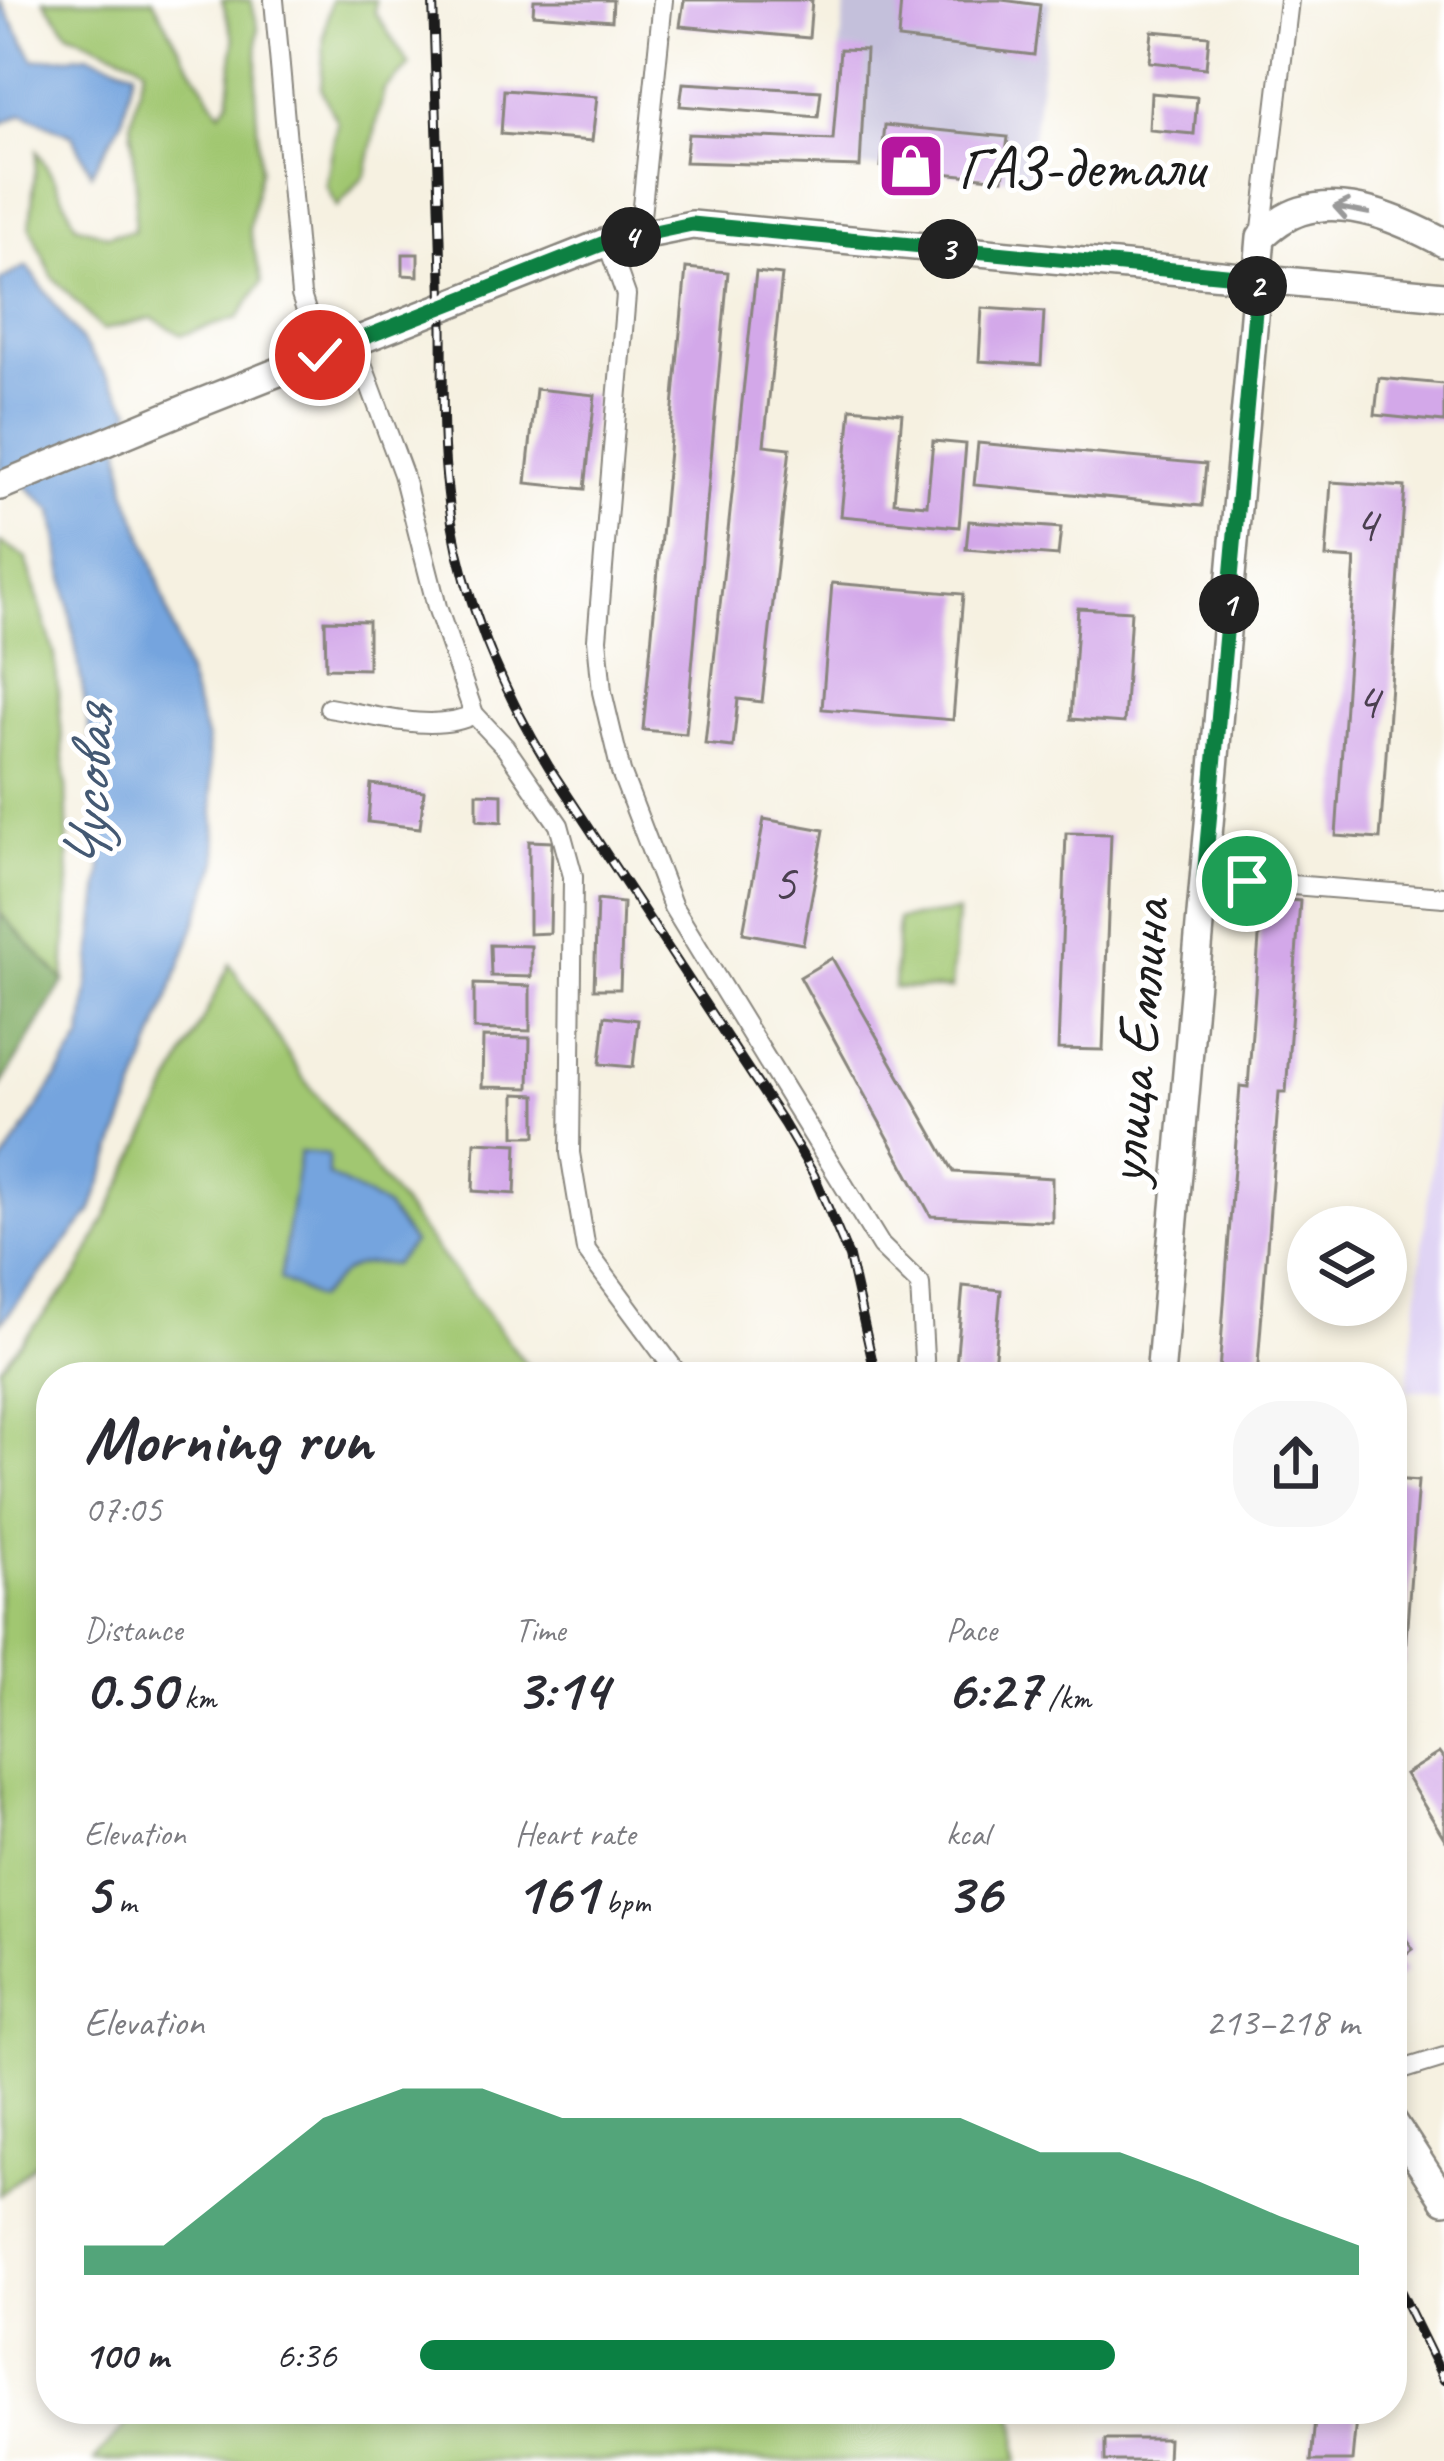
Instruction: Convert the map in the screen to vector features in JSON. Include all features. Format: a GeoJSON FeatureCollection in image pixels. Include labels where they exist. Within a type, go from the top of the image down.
{"type":"FeatureCollection","features":[{"type":"Feature","properties":{"kind":"street"},"geometry":{"type":"LineString","coordinates":[[274,0],[301,295],[320,355]]}},
{"type":"Feature","properties":{"kind":"street"},"geometry":{"type":"LineString","coordinates":[[639,236],[663,0]]}},
{"type":"Feature","properties":{"kind":"street","name":"улица Емлина"},"geometry":{"type":"LineString","coordinates":[[1161,1362],[1258,278],[1289,0]]}},
{"type":"Feature","properties":{"kind":"street"},"geometry":{"type":"LineString","coordinates":[[1262,237],[1298,212],[1328,205],[1386,217],[1444,243]]}},
{"type":"Feature","properties":{"kind":"street"},"geometry":{"type":"LineString","coordinates":[[0,486],[607,242],[692,224],[1444,296]]}},
{"type":"Feature","properties":{"kind":"street"},"geometry":{"type":"LineString","coordinates":[[607,242],[626,295],[597,639],[602,692],[621,772],[673,907],[881,1246],[920,1284],[924,1362]]}},
{"type":"Feature","properties":{"kind":"street"},"geometry":{"type":"LineString","coordinates":[[354,342],[404,473],[436,607],[475,714],[529,778],[559,825],[573,876],[570,1153],[586,1250],[669,1362]]}},
{"type":"Feature","properties":{"kind":"street"},"geometry":{"type":"LineString","coordinates":[[329,708],[430,723],[461,722],[475,714]]}},
{"type":"Feature","properties":{"kind":"street"},"geometry":{"type":"LineString","coordinates":[[1204,878],[1444,897]]}},
{"type":"Feature","properties":{"kind":"street"},"geometry":{"type":"LineString","coordinates":[[1407,2068],[1444,2057]]}},
{"type":"Feature","properties":{"kind":"street"},"geometry":{"type":"LineString","coordinates":[[1407,2143],[1444,2200]]}},
{"type":"Feature","properties":{"kind":"shaded area"},"geometry":{"type":"Polygon","coordinates":[[[846,0],[1050,0],[1028,179],[860,167],[866,51],[840,49],[846,0]]]}},
{"type":"Feature","properties":{"kind":"shaded area"},"geometry":{"type":"Polygon","coordinates":[[[1444,1053],[1444,1389],[1407,1391],[1435,1134],[1444,1053]]]}},
{"type":"Feature","properties":{"kind":"green space"},"geometry":{"type":"Polygon","coordinates":[[[44,0],[153,0],[220,112],[229,100],[234,40],[222,0],[251,0],[258,28],[260,170],[249,229],[262,282],[238,318],[182,335],[152,318],[102,330],[52,276],[30,227],[37,151],[76,225],[107,235],[134,231],[131,123],[144,67],[68,32],[44,0]]]}},
{"type":"Feature","properties":{"kind":"green space"},"geometry":{"type":"Polygon","coordinates":[[[331,0],[375,0],[375,12],[410,66],[384,89],[366,174],[337,207],[326,185],[337,122],[321,89],[331,0]]]}},
{"type":"Feature","properties":{"kind":"green space"},"geometry":{"type":"Polygon","coordinates":[[[0,542],[26,558],[55,656],[69,882],[64,981],[0,913],[0,542]]]}},
{"type":"Feature","properties":{"kind":"green space"},"geometry":{"type":"Polygon","coordinates":[[[957,912],[951,989],[894,988],[898,919],[957,912]]]}},
{"type":"Feature","properties":{"kind":"green space"},"geometry":{"type":"Polygon","coordinates":[[[0,913],[64,981],[0,1087],[0,913]]]}},
{"type":"Feature","properties":{"kind":"green space"},"geometry":{"type":"Polygon","coordinates":[[[230,964],[304,1079],[524,1362],[36,1362],[36,2163],[0,2195],[0,1367],[78,1274],[230,964]]]}},
{"type":"Feature","properties":{"kind":"green space"},"geometry":{"type":"Polygon","coordinates":[[[127,2424],[1016,2424],[1018,2461],[94,2461],[127,2424]]]}},
{"type":"Feature","properties":{"kind":"water"},"geometry":{"type":"Polygon","coordinates":[[[0,0],[34,60],[89,55],[134,70],[122,121],[91,173],[73,136],[23,114],[0,124],[0,0]]]}},
{"type":"Feature","properties":{"kind":"water"},"geometry":{"type":"Polygon","coordinates":[[[27,266],[131,409],[121,447],[126,490],[207,740],[218,861],[91,1212],[0,1324],[0,1167],[82,1038],[102,867],[98,781],[53,511],[26,486],[0,473],[0,280],[27,266]]]}},
{"type":"Feature","properties":{"kind":"water"},"geometry":{"type":"Polygon","coordinates":[[[300,1152],[328,1155],[328,1175],[385,1206],[413,1243],[393,1265],[349,1269],[317,1299],[280,1279],[300,1152]]]}},
{"type":"Feature","properties":{"kind":"building"},"geometry":{"type":"Polygon","coordinates":[[[534,0],[613,0],[612,20],[533,14],[534,0]]]}},
{"type":"Feature","properties":{"kind":"building"},"geometry":{"type":"Polygon","coordinates":[[[684,0],[812,0],[809,38],[680,26],[684,0]]]}},
{"type":"Feature","properties":{"kind":"building"},"geometry":{"type":"Polygon","coordinates":[[[901,0],[1002,0],[1040,5],[1034,55],[898,39],[901,0]]]}},
{"type":"Feature","properties":{"kind":"building"},"geometry":{"type":"Polygon","coordinates":[[[1152,31],[1209,36],[1206,68],[1149,62],[1152,31]]]}},
{"type":"Feature","properties":{"kind":"building"},"geometry":{"type":"Polygon","coordinates":[[[840,49],[866,50],[860,167],[685,162],[688,134],[833,140],[840,49]]]}},
{"type":"Feature","properties":{"kind":"building"},"geometry":{"type":"Polygon","coordinates":[[[683,83],[821,91],[818,117],[680,106],[683,83]]]}},
{"type":"Feature","properties":{"kind":"building"},"geometry":{"type":"Polygon","coordinates":[[[504,90],[597,97],[592,141],[501,134],[504,90]]]}},
{"type":"Feature","properties":{"kind":"building"},"geometry":{"type":"Polygon","coordinates":[[[1151,93],[1197,97],[1194,134],[1149,130],[1151,93]]]}},
{"type":"Feature","properties":{"kind":"building"},"geometry":{"type":"Polygon","coordinates":[[[885,125],[1008,137],[1003,179],[881,167],[885,125]]]}},
{"type":"Feature","properties":{"kind":"building"},"geometry":{"type":"Polygon","coordinates":[[[403,254],[418,254],[418,276],[403,275],[403,254]]]}},
{"type":"Feature","properties":{"kind":"building"},"geometry":{"type":"Polygon","coordinates":[[[686,268],[728,272],[686,734],[643,730],[686,268]]]}},
{"type":"Feature","properties":{"kind":"building"},"geometry":{"type":"Polygon","coordinates":[[[756,272],[782,275],[764,445],[790,448],[762,702],[738,699],[733,747],[705,744],[756,272]]]}},
{"type":"Feature","properties":{"kind":"building"},"geometry":{"type":"Polygon","coordinates":[[[982,308],[1044,312],[1041,365],[979,361],[982,308]]]}},
{"type":"Feature","properties":{"kind":"building"},"geometry":{"type":"Polygon","coordinates":[[[1379,378],[1444,384],[1444,422],[1375,415],[1379,378]]]}},
{"type":"Feature","properties":{"kind":"building"},"geometry":{"type":"Polygon","coordinates":[[[536,389],[595,395],[585,489],[526,483],[536,389]]]}},
{"type":"Feature","properties":{"kind":"building"},"geometry":{"type":"Polygon","coordinates":[[[851,408],[902,413],[894,502],[927,505],[933,441],[966,444],[959,527],[841,516],[851,408]]]}},
{"type":"Feature","properties":{"kind":"building"},"geometry":{"type":"Polygon","coordinates":[[[978,443],[1206,464],[1202,506],[974,485],[978,443]]]}},
{"type":"Feature","properties":{"kind":"building"},"geometry":{"type":"Polygon","coordinates":[[[1331,482],[1405,487],[1380,839],[1336,836],[1355,559],[1326,557],[1331,482]]]}},
{"type":"Feature","properties":{"kind":"building"},"geometry":{"type":"Polygon","coordinates":[[[969,521],[1061,528],[1058,556],[966,549],[969,521]]]}},
{"type":"Feature","properties":{"kind":"building"},"geometry":{"type":"Polygon","coordinates":[[[832,583],[963,594],[953,720],[822,709],[832,583]]]}},
{"type":"Feature","properties":{"kind":"building"},"geometry":{"type":"Polygon","coordinates":[[[1078,608],[1131,611],[1124,723],[1071,719],[1078,608]]]}},
{"type":"Feature","properties":{"kind":"building"},"geometry":{"type":"Polygon","coordinates":[[[325,620],[368,621],[368,669],[326,668],[325,620]]]}},
{"type":"Feature","properties":{"kind":"building"},"geometry":{"type":"Polygon","coordinates":[[[371,784],[424,791],[420,828],[368,822],[371,784]]]}},
{"type":"Feature","properties":{"kind":"building"},"geometry":{"type":"Polygon","coordinates":[[[477,793],[502,794],[502,822],[477,820],[477,793]]]}},
{"type":"Feature","properties":{"kind":"building"},"geometry":{"type":"Polygon","coordinates":[[[764,819],[824,830],[803,944],[743,933],[764,819]]]}},
{"type":"Feature","properties":{"kind":"building"},"geometry":{"type":"Polygon","coordinates":[[[1066,833],[1111,834],[1103,1050],[1058,1049],[1066,833]]]}},
{"type":"Feature","properties":{"kind":"building"},"geometry":{"type":"Polygon","coordinates":[[[529,841],[552,842],[550,933],[529,934],[529,841]]]}},
{"type":"Feature","properties":{"kind":"building"},"geometry":{"type":"Polygon","coordinates":[[[1262,898],[1300,901],[1286,1092],[1279,1092],[1258,1362],[1220,1362],[1240,1086],[1248,1087],[1262,898]]]}},
{"type":"Feature","properties":{"kind":"building"},"geometry":{"type":"Polygon","coordinates":[[[597,900],[623,903],[620,989],[594,989],[597,900]]]}},
{"type":"Feature","properties":{"kind":"building"},"geometry":{"type":"Polygon","coordinates":[[[490,945],[531,946],[531,977],[491,976],[490,945]]]}},
{"type":"Feature","properties":{"kind":"building"},"geometry":{"type":"Polygon","coordinates":[[[832,958],[954,1172],[1052,1178],[1052,1222],[931,1216],[800,977],[832,958]]]}},
{"type":"Feature","properties":{"kind":"building"},"geometry":{"type":"Polygon","coordinates":[[[474,984],[530,986],[530,1031],[474,1029],[474,984]]]}},
{"type":"Feature","properties":{"kind":"building"},"geometry":{"type":"Polygon","coordinates":[[[605,1016],[638,1020],[633,1067],[600,1064],[605,1016]]]}},
{"type":"Feature","properties":{"kind":"building"},"geometry":{"type":"Polygon","coordinates":[[[483,1037],[530,1038],[529,1088],[482,1087],[483,1037]]]}},
{"type":"Feature","properties":{"kind":"building"},"geometry":{"type":"Polygon","coordinates":[[[515,1094],[536,1095],[536,1136],[515,1136],[515,1094]]]}},
{"type":"Feature","properties":{"kind":"building"},"geometry":{"type":"Polygon","coordinates":[[[475,1142],[517,1144],[515,1194],[473,1191],[475,1142]]]}},
{"type":"Feature","properties":{"kind":"building"},"geometry":{"type":"Polygon","coordinates":[[[963,1286],[1001,1290],[994,1362],[956,1362],[963,1286]]]}},
{"type":"Feature","properties":{"kind":"building"},"geometry":{"type":"Polygon","coordinates":[[[1407,1480],[1418,1481],[1407,1626],[1407,1480]]]}},
{"type":"Feature","properties":{"kind":"building"},"geometry":{"type":"Polygon","coordinates":[[[1439,1753],[1444,1760],[1444,1838],[1407,1777],[1439,1753]]]}},
{"type":"Feature","properties":{"kind":"building"},"geometry":{"type":"Polygon","coordinates":[[[1315,2424],[1356,2424],[1352,2461],[1311,2461],[1315,2424]]]}},
{"type":"Feature","properties":{"kind":"building"},"geometry":{"type":"Polygon","coordinates":[[[1105,2439],[1168,2439],[1167,2461],[1105,2461],[1105,2439]]]}},
{"type":"Feature","properties":{"kind":"railway"},"geometry":{"type":"LineString","coordinates":[[433,0],[444,446],[453,530],[472,601],[498,670],[549,767],[814,1175],[849,1257],[873,1362]]}},
{"type":"Feature","properties":{"kind":"railway"},"geometry":{"type":"LineString","coordinates":[[1407,2305],[1444,2380]]}},
{"type":"Feature","properties":{"kind":"place","name":"ГАЗ-детали"},"geometry":{"type":"Point","coordinates":[911,166]}},
{"type":"Feature","properties":{"kind":"route"},"geometry":{"type":"LineString","coordinates":[[320,355],[607,242],[692,224],[1258,278],[1204,878],[1247,881]]}},
{"type":"Feature","properties":{"kind":"water label","name":"Чусовая"},"geometry":{"type":"Point","coordinates":[88,790]}}]}
